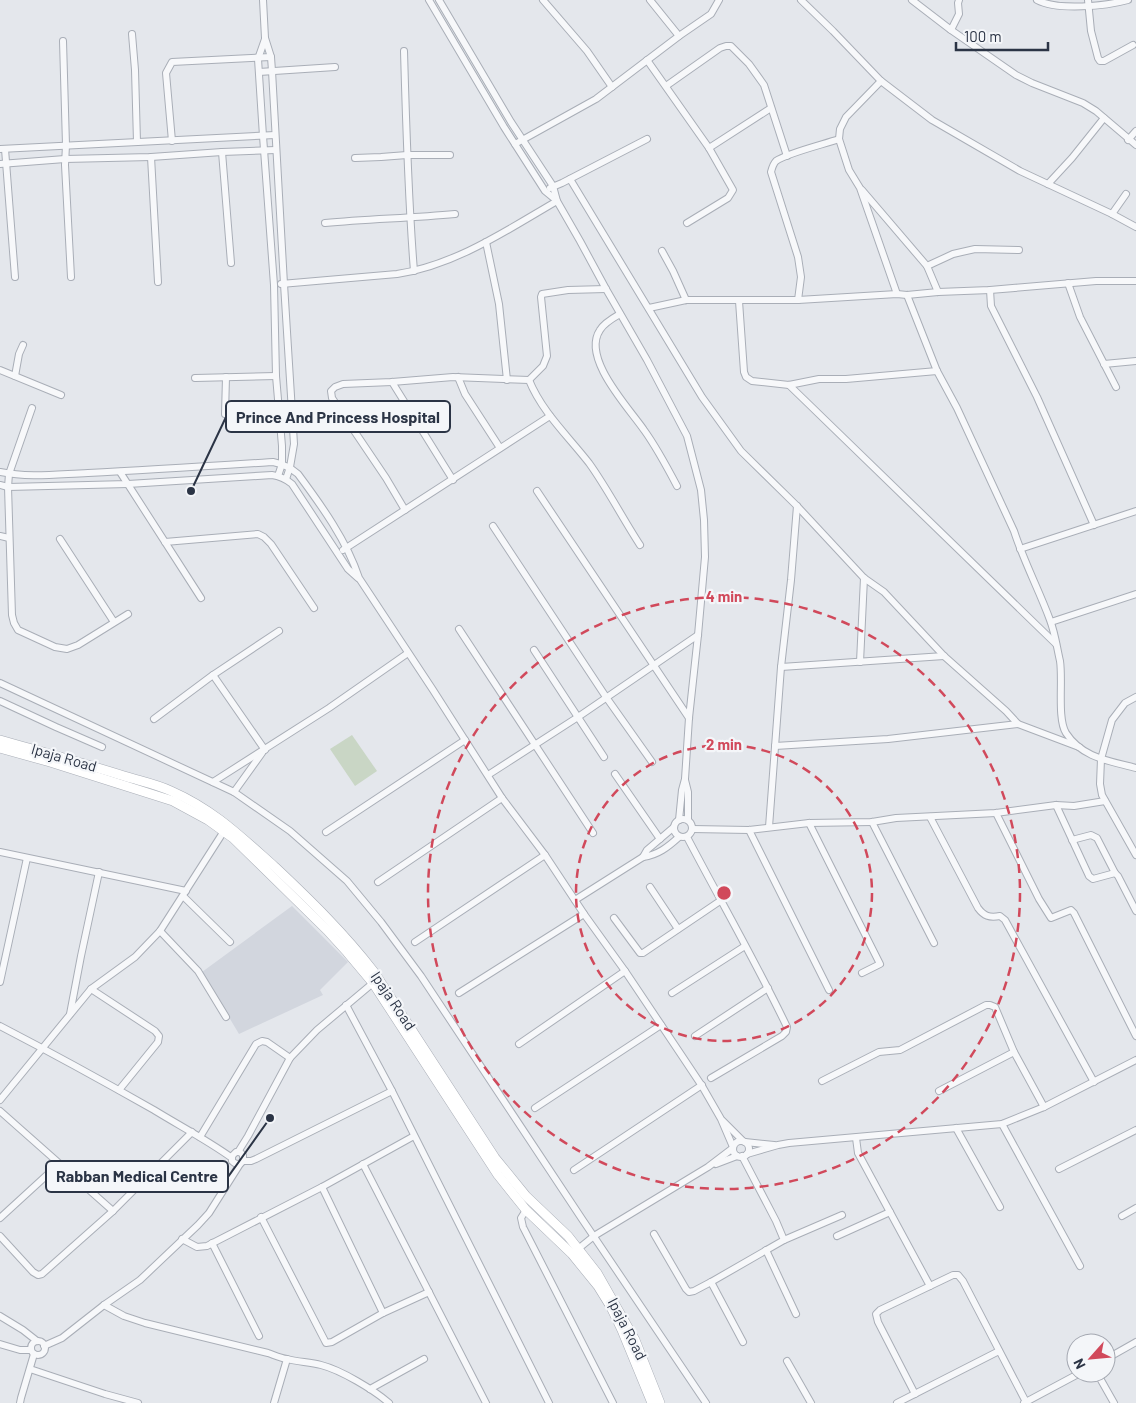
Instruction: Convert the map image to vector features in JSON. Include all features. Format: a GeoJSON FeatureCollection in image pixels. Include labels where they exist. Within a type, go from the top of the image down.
{"type":"FeatureCollection","features":[{"type":"Feature","properties":{"kind":"main road","name":"Ipaja Road"},"geometry":{"type":"LineString","coordinates":[[0,740],[50,762],[173,802],[202,817],[224,831],[330,927],[354,946],[374,972],[496,1158],[526,1196],[568,1236],[597,1273],[635,1340],[660,1403]]}},
{"type":"Feature","properties":{"kind":"main road","name":"Ipaja Road"},"geometry":{"type":"LineString","coordinates":[[0,748],[29,752],[158,785],[192,801],[213,813],[231,827],[300,890],[373,983],[498,1175],[526,1210],[572,1254],[598,1286],[622,1330],[652,1403]]}},
{"type":"Feature","properties":{"kind":"street"},"geometry":{"type":"LineString","coordinates":[[263,0],[265,38],[271,58],[272,72],[294,444],[286,480]]}},
{"type":"Feature","properties":{"kind":"street"},"geometry":{"type":"LineString","coordinates":[[429,0],[545,191],[557,201]]}},
{"type":"Feature","properties":{"kind":"street"},"geometry":{"type":"LineString","coordinates":[[542,0],[587,51],[612,87]]}},
{"type":"Feature","properties":{"kind":"street"},"geometry":{"type":"LineString","coordinates":[[650,0],[679,36]]}},
{"type":"Feature","properties":{"kind":"street"},"geometry":{"type":"LineString","coordinates":[[516,144],[596,99],[711,14],[719,0]]}},
{"type":"Feature","properties":{"kind":"street"},"geometry":{"type":"LineString","coordinates":[[801,0],[881,81],[932,120],[1020,171],[1136,227]]}},
{"type":"Feature","properties":{"kind":"street"},"geometry":{"type":"LineString","coordinates":[[912,0],[951,30],[1024,79],[1083,103],[1136,145]]}},
{"type":"Feature","properties":{"kind":"street"},"geometry":{"type":"LineString","coordinates":[[951,30],[959,14],[959,0]]}},
{"type":"Feature","properties":{"kind":"street"},"geometry":{"type":"LineString","coordinates":[[1037,0],[1048,5],[1113,4],[1128,0]]}},
{"type":"Feature","properties":{"kind":"street"},"geometry":{"type":"LineString","coordinates":[[434,7],[440,1],[522,140],[553,186],[557,201],[688,436],[701,490],[705,557],[685,779],[679,820]]}},
{"type":"Feature","properties":{"kind":"street"},"geometry":{"type":"LineString","coordinates":[[1088,3],[1091,32],[1100,61],[1104,61],[1133,45]]}},
{"type":"Feature","properties":{"kind":"street"},"geometry":{"type":"LineString","coordinates":[[132,34],[137,142]]}},
{"type":"Feature","properties":{"kind":"street"},"geometry":{"type":"LineString","coordinates":[[265,38],[258,59],[274,285],[276,376],[282,446],[282,464],[278,476]]}},
{"type":"Feature","properties":{"kind":"street"},"geometry":{"type":"LineString","coordinates":[[63,41],[65,159],[71,277]]}},
{"type":"Feature","properties":{"kind":"street"},"geometry":{"type":"LineString","coordinates":[[666,86],[720,48],[731,46],[749,64],[764,85],[786,156]]}},
{"type":"Feature","properties":{"kind":"street"},"geometry":{"type":"LineString","coordinates":[[404,51],[407,155],[414,271]]}},
{"type":"Feature","properties":{"kind":"street"},"geometry":{"type":"LineString","coordinates":[[172,141],[166,73],[172,62],[271,58]]}},
{"type":"Feature","properties":{"kind":"street"},"geometry":{"type":"LineString","coordinates":[[647,60],[709,148],[733,190],[728,198],[687,224]]}},
{"type":"Feature","properties":{"kind":"street"},"geometry":{"type":"LineString","coordinates":[[260,72],[335,67]]}},
{"type":"Feature","properties":{"kind":"street"},"geometry":{"type":"LineString","coordinates":[[881,81],[846,117],[840,129],[840,139],[849,170],[860,188],[927,266],[938,292]]}},
{"type":"Feature","properties":{"kind":"street"},"geometry":{"type":"LineString","coordinates":[[709,148],[771,108]]}},
{"type":"Feature","properties":{"kind":"street"},"geometry":{"type":"LineString","coordinates":[[1048,184],[1104,118]]}},
{"type":"Feature","properties":{"kind":"street"},"geometry":{"type":"LineString","coordinates":[[1128,140],[1136,131]]}},
{"type":"Feature","properties":{"kind":"street"},"geometry":{"type":"LineString","coordinates":[[14,277],[3,149],[275,135]]}},
{"type":"Feature","properties":{"kind":"street"},"geometry":{"type":"LineString","coordinates":[[545,191],[647,139]]}},
{"type":"Feature","properties":{"kind":"street"},"geometry":{"type":"LineString","coordinates":[[798,300],[801,277],[798,257],[771,172],[773,165],[786,156],[840,139]]}},
{"type":"Feature","properties":{"kind":"street"},"geometry":{"type":"LineString","coordinates":[[3,164],[65,159],[151,157],[276,150]]}},
{"type":"Feature","properties":{"kind":"street"},"geometry":{"type":"LineString","coordinates":[[222,152],[231,263]]}},
{"type":"Feature","properties":{"kind":"street"},"geometry":{"type":"LineString","coordinates":[[355,158],[450,155]]}},
{"type":"Feature","properties":{"kind":"street"},"geometry":{"type":"LineString","coordinates":[[151,157],[158,282]]}},
{"type":"Feature","properties":{"kind":"street"},"geometry":{"type":"LineString","coordinates":[[570,179],[702,397],[741,451],[797,506],[864,578],[884,592],[944,656],[1018,724],[1079,748],[1094,757],[1136,768]]}},
{"type":"Feature","properties":{"kind":"street"},"geometry":{"type":"LineString","coordinates":[[860,188],[897,294]]}},
{"type":"Feature","properties":{"kind":"street"},"geometry":{"type":"LineString","coordinates":[[1112,214],[1126,194]]}},
{"type":"Feature","properties":{"kind":"street"},"geometry":{"type":"LineString","coordinates":[[274,285],[414,271],[463,253],[486,242],[557,201]]}},
{"type":"Feature","properties":{"kind":"street"},"geometry":{"type":"LineString","coordinates":[[325,223],[379,218],[410,219],[455,214]]}},
{"type":"Feature","properties":{"kind":"street"},"geometry":{"type":"LineString","coordinates":[[486,242],[499,304],[507,380]]}},
{"type":"Feature","properties":{"kind":"street"},"geometry":{"type":"LineString","coordinates":[[927,266],[953,254],[975,249],[1019,250]]}},
{"type":"Feature","properties":{"kind":"street"},"geometry":{"type":"LineString","coordinates":[[662,251],[686,300]]}},
{"type":"Feature","properties":{"kind":"street"},"geometry":{"type":"LineString","coordinates":[[649,308],[686,300],[798,300],[990,290],[1096,280],[1136,281]]}},
{"type":"Feature","properties":{"kind":"street"},"geometry":{"type":"LineString","coordinates":[[1068,283],[1080,318],[1116,386]]}},
{"type":"Feature","properties":{"kind":"street"},"geometry":{"type":"LineString","coordinates":[[405,510],[386,478],[332,398],[331,390],[343,384],[458,377],[528,380],[543,366],[547,356],[542,294],[568,290],[606,289]]}},
{"type":"Feature","properties":{"kind":"street"},"geometry":{"type":"LineString","coordinates":[[990,290],[991,306],[1037,397],[1094,524]]}},
{"type":"Feature","properties":{"kind":"street"},"geometry":{"type":"LineString","coordinates":[[907,295],[937,370],[965,425],[1014,531],[1051,622],[1062,681],[1061,716],[1065,732],[1079,748]]}},
{"type":"Feature","properties":{"kind":"street"},"geometry":{"type":"LineString","coordinates":[[739,301],[744,372],[746,377],[752,381],[789,385],[819,379],[937,370]]}},
{"type":"Feature","properties":{"kind":"street"},"geometry":{"type":"LineString","coordinates":[[620,314],[611,319],[599,331],[596,340],[596,353],[609,383],[654,443],[677,486]]}},
{"type":"Feature","properties":{"kind":"street"},"geometry":{"type":"LineString","coordinates":[[15,376],[19,354],[23,345]]}},
{"type":"Feature","properties":{"kind":"street"},"geometry":{"type":"LineString","coordinates":[[1104,364],[1136,361]]}},
{"type":"Feature","properties":{"kind":"street"},"geometry":{"type":"LineString","coordinates":[[0,370],[61,395]]}},
{"type":"Feature","properties":{"kind":"street"},"geometry":{"type":"LineString","coordinates":[[194,378],[276,376]]}},
{"type":"Feature","properties":{"kind":"street"},"geometry":{"type":"LineString","coordinates":[[225,414],[226,377]]}},
{"type":"Feature","properties":{"kind":"street"},"geometry":{"type":"LineString","coordinates":[[458,377],[465,394],[500,448]]}},
{"type":"Feature","properties":{"kind":"street"},"geometry":{"type":"LineString","coordinates":[[528,380],[550,416],[589,464],[640,545]]}},
{"type":"Feature","properties":{"kind":"street"},"geometry":{"type":"LineString","coordinates":[[392,382],[453,480]]}},
{"type":"Feature","properties":{"kind":"street"},"geometry":{"type":"LineString","coordinates":[[789,385],[1056,645]]}},
{"type":"Feature","properties":{"kind":"street"},"geometry":{"type":"LineString","coordinates":[[32,408],[10,474],[8,487],[12,615],[14,623],[18,630],[55,647],[67,649],[128,614]]}},
{"type":"Feature","properties":{"kind":"street"},"geometry":{"type":"LineString","coordinates":[[338,553],[550,416]]}},
{"type":"Feature","properties":{"kind":"street"},"geometry":{"type":"LineString","coordinates":[[0,472],[23,476],[272,462],[282,464],[298,474],[333,526],[355,565],[359,578],[502,798],[625,970],[702,1085],[733,1147],[733,1152],[742,1155],[776,1220],[784,1240]]}},
{"type":"Feature","properties":{"kind":"street"},"geometry":{"type":"LineString","coordinates":[[120,472],[201,598]]}},
{"type":"Feature","properties":{"kind":"street"},"geometry":{"type":"LineString","coordinates":[[0,485],[8,487],[128,484],[278,476],[286,480],[295,489],[348,569],[359,578]]}},
{"type":"Feature","properties":{"kind":"street"},"geometry":{"type":"LineString","coordinates":[[538,491],[689,718]]}},
{"type":"Feature","properties":{"kind":"street"},"geometry":{"type":"LineString","coordinates":[[769,827],[781,666],[797,506]]}},
{"type":"Feature","properties":{"kind":"street"},"geometry":{"type":"LineString","coordinates":[[1020,549],[1136,511]]}},
{"type":"Feature","properties":{"kind":"street"},"geometry":{"type":"LineString","coordinates":[[493,526],[606,698],[652,762]]}},
{"type":"Feature","properties":{"kind":"street"},"geometry":{"type":"LineString","coordinates":[[165,542],[258,534],[264,536],[314,608]]}},
{"type":"Feature","properties":{"kind":"street"},"geometry":{"type":"LineString","coordinates":[[0,536],[9,538]]}},
{"type":"Feature","properties":{"kind":"street"},"geometry":{"type":"LineString","coordinates":[[60,539],[114,622]]}},
{"type":"Feature","properties":{"kind":"street"},"geometry":{"type":"LineString","coordinates":[[860,662],[864,578]]}},
{"type":"Feature","properties":{"kind":"street"},"geometry":{"type":"LineString","coordinates":[[1051,622],[1136,594]]}},
{"type":"Feature","properties":{"kind":"street"},"geometry":{"type":"LineString","coordinates":[[459,629],[593,833]]}},
{"type":"Feature","properties":{"kind":"street"},"geometry":{"type":"LineString","coordinates":[[154,719],[213,674],[279,631]]}},
{"type":"Feature","properties":{"kind":"street"},"geometry":{"type":"LineString","coordinates":[[488,775],[535,746],[698,635]]}},
{"type":"Feature","properties":{"kind":"street"},"geometry":{"type":"LineString","coordinates":[[534,650],[604,757]]}},
{"type":"Feature","properties":{"kind":"street"},"geometry":{"type":"LineString","coordinates":[[213,782],[408,653]]}},
{"type":"Feature","properties":{"kind":"street"},"geometry":{"type":"LineString","coordinates":[[781,666],[944,656]]}},
{"type":"Feature","properties":{"kind":"street"},"geometry":{"type":"LineString","coordinates":[[213,674],[264,750]]}},
{"type":"Feature","properties":{"kind":"street"},"geometry":{"type":"LineString","coordinates":[[0,683],[234,792],[290,830],[347,881],[381,922],[421,976],[582,1220],[706,1403]]}},
{"type":"Feature","properties":{"kind":"street"},"geometry":{"type":"LineString","coordinates":[[1136,697],[1125,703],[1112,720],[1101,759],[1100,789],[1136,856]]}},
{"type":"Feature","properties":{"kind":"street"},"geometry":{"type":"LineString","coordinates":[[0,700],[56,727],[102,746]]}},
{"type":"Feature","properties":{"kind":"street"},"geometry":{"type":"LineString","coordinates":[[775,746],[888,738],[1018,724]]}},
{"type":"Feature","properties":{"kind":"street"},"geometry":{"type":"LineString","coordinates":[[326,832],[465,740]]}},
{"type":"Feature","properties":{"kind":"street"},"geometry":{"type":"LineString","coordinates":[[234,792],[264,750]]}},
{"type":"Feature","properties":{"kind":"street"},"geometry":{"type":"LineString","coordinates":[[615,774],[660,839]]}},
{"type":"Feature","properties":{"kind":"street"},"geometry":{"type":"LineString","coordinates":[[575,900],[643,857],[651,856],[679,837],[687,837],[691,834],[691,824],[688,820],[688,792],[685,779]]}},
{"type":"Feature","properties":{"kind":"street"},"geometry":{"type":"LineString","coordinates":[[378,882],[502,798]]}},
{"type":"Feature","properties":{"kind":"street"},"geometry":{"type":"LineString","coordinates":[[692,829],[749,830],[809,823],[872,822],[896,818],[996,813],[1056,805],[1074,806],[1105,801]]}},
{"type":"Feature","properties":{"kind":"street"},"geometry":{"type":"LineString","coordinates":[[1056,805],[1089,876],[1093,879],[1115,873]]}},
{"type":"Feature","properties":{"kind":"street"},"geometry":{"type":"LineString","coordinates":[[996,813],[1039,899],[1051,918],[1071,910],[1074,913],[1136,1036]]}},
{"type":"Feature","properties":{"kind":"street"},"geometry":{"type":"LineString","coordinates":[[930,817],[978,908],[988,917],[1000,916],[1005,920],[1094,1082]]}},
{"type":"Feature","properties":{"kind":"street"},"geometry":{"type":"LineString","coordinates":[[643,857],[647,850],[674,827],[675,823],[679,820],[688,820]]}},
{"type":"Feature","properties":{"kind":"street"},"geometry":{"type":"LineString","coordinates":[[872,822],[934,944]]}},
{"type":"Feature","properties":{"kind":"street"},"geometry":{"type":"LineString","coordinates":[[809,823],[880,964],[862,973]]}},
{"type":"Feature","properties":{"kind":"street"},"geometry":{"type":"LineString","coordinates":[[674,827],[675,833],[679,837]]}},
{"type":"Feature","properties":{"kind":"street"},"geometry":{"type":"LineString","coordinates":[[749,830],[829,990]]}},
{"type":"Feature","properties":{"kind":"street"},"geometry":{"type":"LineString","coordinates":[[0,1100],[90,989],[135,957],[160,930],[224,831]]}},
{"type":"Feature","properties":{"kind":"street"},"geometry":{"type":"LineString","coordinates":[[1072,840],[1091,835],[1097,838],[1136,911]]}},
{"type":"Feature","properties":{"kind":"street"},"geometry":{"type":"LineString","coordinates":[[687,837],[768,988],[786,1027],[786,1032],[782,1036],[711,1078]]}},
{"type":"Feature","properties":{"kind":"street"},"geometry":{"type":"LineString","coordinates":[[0,852],[99,872],[185,893],[230,942]]}},
{"type":"Feature","properties":{"kind":"street"},"geometry":{"type":"LineString","coordinates":[[414,942],[545,856]]}},
{"type":"Feature","properties":{"kind":"street"},"geometry":{"type":"LineString","coordinates":[[0,982],[27,858]]}},
{"type":"Feature","properties":{"kind":"street"},"geometry":{"type":"LineString","coordinates":[[69,1015],[99,872]]}},
{"type":"Feature","properties":{"kind":"street"},"geometry":{"type":"LineString","coordinates":[[650,887],[678,929]]}},
{"type":"Feature","properties":{"kind":"street"},"geometry":{"type":"LineString","coordinates":[[614,918],[640,953],[646,951],[720,901]]}},
{"type":"Feature","properties":{"kind":"street"},"geometry":{"type":"LineString","coordinates":[[458,993],[584,914]]}},
{"type":"Feature","properties":{"kind":"street"},"geometry":{"type":"LineString","coordinates":[[160,930],[198,971],[226,1017]]}},
{"type":"Feature","properties":{"kind":"street"},"geometry":{"type":"LineString","coordinates":[[672,993],[745,946]]}},
{"type":"Feature","properties":{"kind":"street"},"geometry":{"type":"LineString","coordinates":[[519,1044],[625,970]]}},
{"type":"Feature","properties":{"kind":"street"},"geometry":{"type":"LineString","coordinates":[[216,1146],[237,1164],[248,1136],[290,1058],[317,1030],[373,983]]}},
{"type":"Feature","properties":{"kind":"street"},"geometry":{"type":"LineString","coordinates":[[696,1036],[768,988]]}},
{"type":"Feature","properties":{"kind":"street"},"geometry":{"type":"LineString","coordinates":[[90,989],[155,1031],[159,1036],[158,1042],[119,1090]]}},
{"type":"Feature","properties":{"kind":"street"},"geometry":{"type":"LineString","coordinates":[[346,1005],[392,1091],[549,1403]]}},
{"type":"Feature","properties":{"kind":"street"},"geometry":{"type":"LineString","coordinates":[[822,1081],[879,1052],[900,1050],[990,1005],[995,1007],[1014,1052],[1044,1107]]}},
{"type":"Feature","properties":{"kind":"street"},"geometry":{"type":"LineString","coordinates":[[535,1108],[661,1025]]}},
{"type":"Feature","properties":{"kind":"street"},"geometry":{"type":"LineString","coordinates":[[0,1026],[119,1090],[216,1146],[251,1161],[392,1091]]}},
{"type":"Feature","properties":{"kind":"street"},"geometry":{"type":"LineString","coordinates":[[200,1137],[256,1044],[262,1041],[267,1042],[290,1058]]}},
{"type":"Feature","properties":{"kind":"street"},"geometry":{"type":"LineString","coordinates":[[939,1091],[1014,1052]]}},
{"type":"Feature","properties":{"kind":"street"},"geometry":{"type":"LineString","coordinates":[[578,1248],[594,1236],[708,1167],[737,1142],[778,1145],[1002,1124],[1044,1107],[1136,1060]]}},
{"type":"Feature","properties":{"kind":"street"},"geometry":{"type":"LineString","coordinates":[[574,1170],[702,1085]]}},
{"type":"Feature","properties":{"kind":"street"},"geometry":{"type":"LineString","coordinates":[[0,1111],[113,1211]]}},
{"type":"Feature","properties":{"kind":"street"},"geometry":{"type":"LineString","coordinates":[[720,1119],[748,1146],[742,1155]]}},
{"type":"Feature","properties":{"kind":"street"},"geometry":{"type":"LineString","coordinates":[[1002,1124],[1080,1266]]}},
{"type":"Feature","properties":{"kind":"street"},"geometry":{"type":"LineString","coordinates":[[956,1128],[1000,1207]]}},
{"type":"Feature","properties":{"kind":"street"},"geometry":{"type":"LineString","coordinates":[[1060,1169],[1136,1130]]}},
{"type":"Feature","properties":{"kind":"street"},"geometry":{"type":"LineString","coordinates":[[0,1236],[33,1272],[38,1275],[42,1274],[113,1211],[192,1132]]}},
{"type":"Feature","properties":{"kind":"street"},"geometry":{"type":"LineString","coordinates":[[182,1239],[197,1247],[207,1246],[414,1136]]}},
{"type":"Feature","properties":{"kind":"street"},"geometry":{"type":"LineString","coordinates":[[856,1138],[858,1153],[930,1286]]}},
{"type":"Feature","properties":{"kind":"street"},"geometry":{"type":"LineString","coordinates":[[708,1167],[778,1145]]}},
{"type":"Feature","properties":{"kind":"street"},"geometry":{"type":"LineString","coordinates":[[44,1346],[62,1338],[140,1280],[209,1213],[240,1157]]}},
{"type":"Feature","properties":{"kind":"street"},"geometry":{"type":"LineString","coordinates":[[227,1183],[232,1160]]}},
{"type":"Feature","properties":{"kind":"street"},"geometry":{"type":"LineString","coordinates":[[0,1218],[59,1164]]}},
{"type":"Feature","properties":{"kind":"street"},"geometry":{"type":"LineString","coordinates":[[363,1164],[486,1403]]}},
{"type":"Feature","properties":{"kind":"street"},"geometry":{"type":"LineString","coordinates":[[322,1186],[383,1313]]}},
{"type":"Feature","properties":{"kind":"street"},"geometry":{"type":"LineString","coordinates":[[1122,1216],[1136,1208]]}},
{"type":"Feature","properties":{"kind":"street"},"geometry":{"type":"LineString","coordinates":[[526,1210],[521,1218],[523,1227],[613,1403]]}},
{"type":"Feature","properties":{"kind":"street"},"geometry":{"type":"LineString","coordinates":[[837,1236],[890,1212]]}},
{"type":"Feature","properties":{"kind":"street"},"geometry":{"type":"LineString","coordinates":[[654,1234],[686,1290],[689,1292],[711,1282],[784,1240],[842,1215]]}},
{"type":"Feature","properties":{"kind":"street"},"geometry":{"type":"LineString","coordinates":[[261,1217],[326,1342],[332,1342],[383,1313],[429,1292]]}},
{"type":"Feature","properties":{"kind":"street"},"geometry":{"type":"LineString","coordinates":[[212,1243],[259,1336]]}},
{"type":"Feature","properties":{"kind":"street"},"geometry":{"type":"LineString","coordinates":[[766,1250],[796,1314]]}},
{"type":"Feature","properties":{"kind":"street"},"geometry":{"type":"LineString","coordinates":[[915,1394],[878,1322],[876,1314],[880,1310],[953,1275],[958,1275],[964,1281],[999,1351],[1029,1402],[1066,1381]]}},
{"type":"Feature","properties":{"kind":"street"},"geometry":{"type":"LineString","coordinates":[[711,1282],[743,1342]]}},
{"type":"Feature","properties":{"kind":"street"},"geometry":{"type":"LineString","coordinates":[[104,1305],[124,1316],[145,1323],[286,1359],[307,1361],[324,1366],[370,1389],[389,1403]]}},
{"type":"Feature","properties":{"kind":"street"},"geometry":{"type":"LineString","coordinates":[[0,1316],[41,1342],[44,1346]]}},
{"type":"Feature","properties":{"kind":"street"},"geometry":{"type":"LineString","coordinates":[[20,1403],[30,1369],[33,1352],[31,1346],[37,1341]]}},
{"type":"Feature","properties":{"kind":"street"},"geometry":{"type":"LineString","coordinates":[[1116,1353],[1136,1342]]}},
{"type":"Feature","properties":{"kind":"street"},"geometry":{"type":"LineString","coordinates":[[0,1344],[39,1355],[43,1353],[44,1346]]}},
{"type":"Feature","properties":{"kind":"street"},"geometry":{"type":"LineString","coordinates":[[897,1403],[999,1351]]}},
{"type":"Feature","properties":{"kind":"street"},"geometry":{"type":"LineString","coordinates":[[274,1403],[286,1359]]}},
{"type":"Feature","properties":{"kind":"street"},"geometry":{"type":"LineString","coordinates":[[370,1389],[424,1359]]}},
{"type":"Feature","properties":{"kind":"street"},"geometry":{"type":"LineString","coordinates":[[788,1361],[811,1403]]}},
{"type":"Feature","properties":{"kind":"street"},"geometry":{"type":"LineString","coordinates":[[30,1369],[138,1403]]}},
{"type":"Feature","properties":{"kind":"street"},"geometry":{"type":"LineString","coordinates":[[1103,1383],[1114,1403]]}},
{"type":"Feature","properties":{"kind":"street"},"geometry":{"type":"LineString","coordinates":[[105,1394],[106,1403]]}},
{"type":"Feature","properties":{"kind":"shaded area"},"geometry":{"type":"Polygon","coordinates":[[[292,906],[348,962],[320,990],[323,995],[239,1034],[202,972],[292,906]]]}},
{"type":"Feature","properties":{"kind":"green space"},"geometry":{"type":"Polygon","coordinates":[[[352,735],[377,771],[355,786],[330,749],[352,735]]]}},
{"type":"Feature","properties":{"kind":"place","name":"Prince And Princess Hospital"},"geometry":{"type":"Point","coordinates":[191,491]}},
{"type":"Feature","properties":{"kind":"place","name":"Rabban Medical Centre"},"geometry":{"type":"Point","coordinates":[270,1118]}}]}
